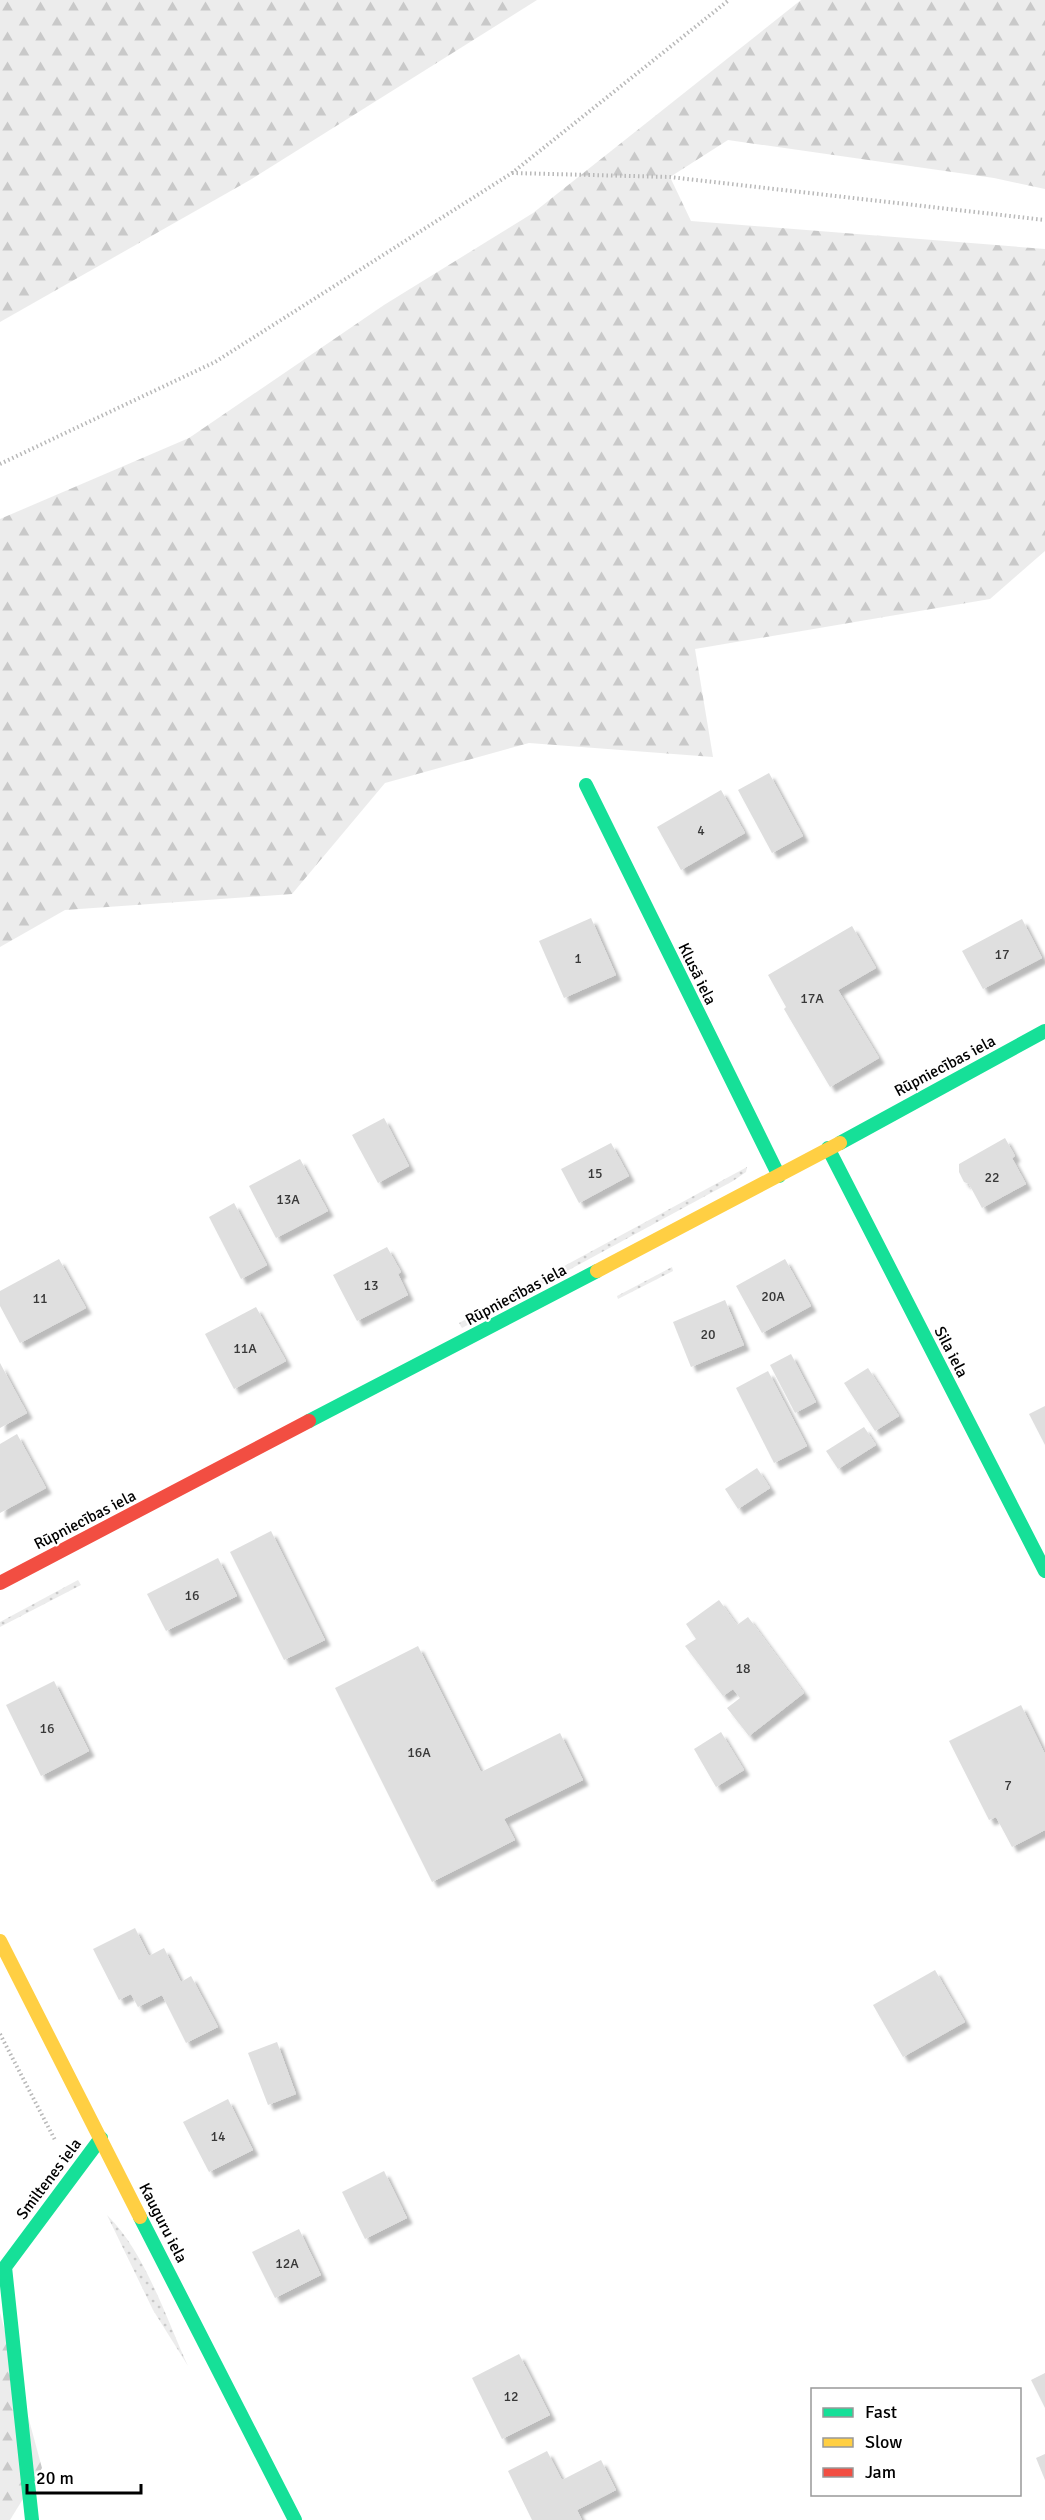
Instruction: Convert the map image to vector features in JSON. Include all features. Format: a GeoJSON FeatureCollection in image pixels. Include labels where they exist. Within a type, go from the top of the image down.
{"type":"FeatureCollection","features":[{"type":"Feature","properties":{"kind":"street","name":"Klusā iela"},"geometry":{"type":"LineString","coordinates":[[586,785],[779,1176]]}},
{"type":"Feature","properties":{"kind":"street","name":"Rūpniecības iela"},"geometry":{"type":"LineString","coordinates":[[0,1582],[779,1176],[1045,1031]]}},
{"type":"Feature","properties":{"kind":"street","name":"Sila iela"},"geometry":{"type":"LineString","coordinates":[[828,1148],[1045,1571]]}},
{"type":"Feature","properties":{"kind":"street","name":"Kauguru iela"},"geometry":{"type":"LineString","coordinates":[[0,1941],[295,2520]]}},
{"type":"Feature","properties":{"kind":"street","name":"Smiltenes iela"},"geometry":{"type":"LineString","coordinates":[[32,2520],[5,2267],[101,2138]]}},
{"type":"Feature","properties":{"kind":"path"},"geometry":{"type":"LineString","coordinates":[[0,464],[214,362],[512,173],[729,0]]}},
{"type":"Feature","properties":{"kind":"path"},"geometry":{"type":"LineString","coordinates":[[512,173],[670,177],[1045,220]]}},
{"type":"Feature","properties":{"kind":"path"},"geometry":{"type":"LineString","coordinates":[[0,2034],[47,2126]]}},
{"type":"Feature","properties":{"kind":"green space"},"geometry":{"type":"Polygon","coordinates":[[[0,0],[537,0],[250,180],[0,322],[0,0]]]}},
{"type":"Feature","properties":{"kind":"green space"},"geometry":{"type":"Polygon","coordinates":[[[801,0],[1045,0],[1045,189],[994,178],[728,140],[670,177],[691,221],[1045,249],[1045,551],[990,599],[695,649],[713,757],[529,743],[385,783],[292,894],[65,910],[0,947],[0,519],[189,438],[384,305],[533,213],[801,0]]]}},
{"type":"Feature","properties":{"kind":"green space"},"geometry":{"type":"Polygon","coordinates":[[[747,1167],[746,1172],[733,1181],[462,1328],[459,1323],[747,1167]]]}},
{"type":"Feature","properties":{"kind":"green space"},"geometry":{"type":"Polygon","coordinates":[[[672,1267],[673,1271],[618,1299],[617,1296],[672,1267]]]}},
{"type":"Feature","properties":{"kind":"green space"},"geometry":{"type":"Polygon","coordinates":[[[78,1580],[81,1585],[0,1627],[0,1622],[78,1580]]]}},
{"type":"Feature","properties":{"kind":"green space"},"geometry":{"type":"Polygon","coordinates":[[[107,2215],[133,2247],[144,2266],[188,2366],[153,2310],[107,2215]]]}},
{"type":"Feature","properties":{"kind":"green space"},"geometry":{"type":"Polygon","coordinates":[[[0,2313],[42,2468],[10,2520],[0,2520],[0,2313]]]}},
{"type":"Feature","properties":{"kind":"building"},"geometry":{"type":"Polygon","coordinates":[[[769,773],[803,836],[772,853],[738,790],[769,773]]]}},
{"type":"Feature","properties":{"kind":"building"},"geometry":{"type":"Polygon","coordinates":[[[721,790],[745,833],[681,870],[657,827],[721,790]]]}},
{"type":"Feature","properties":{"kind":"building"},"geometry":{"type":"Polygon","coordinates":[[[591,918],[616,975],[564,998],[539,941],[591,918]]]}},
{"type":"Feature","properties":{"kind":"building"},"geometry":{"type":"Polygon","coordinates":[[[1022,919],[1042,958],[983,989],[962,951],[1022,919]]]}},
{"type":"Feature","properties":{"kind":"building"},"geometry":{"type":"Polygon","coordinates":[[[852,926],[876,968],[838,990],[879,1058],[830,1087],[784,1009],[786,1007],[768,975],[852,926]]]}},
{"type":"Feature","properties":{"kind":"building"},"geometry":{"type":"Polygon","coordinates":[[[384,1118],[409,1166],[378,1183],[352,1135],[384,1118]]]}},
{"type":"Feature","properties":{"kind":"building"},"geometry":{"type":"Polygon","coordinates":[[[1005,1138],[1015,1156],[1012,1158],[1026,1184],[982,1208],[969,1184],[964,1182],[959,1172],[959,1164],[1005,1138]]]}},
{"type":"Feature","properties":{"kind":"building"},"geometry":{"type":"Polygon","coordinates":[[[611,1143],[629,1176],[579,1203],[561,1169],[611,1143]]]}},
{"type":"Feature","properties":{"kind":"building"},"geometry":{"type":"Polygon","coordinates":[[[300,1159],[328,1211],[276,1238],[249,1186],[300,1159]]]}},
{"type":"Feature","properties":{"kind":"building"},"geometry":{"type":"Polygon","coordinates":[[[234,1203],[267,1265],[241,1279],[209,1217],[234,1203]]]}},
{"type":"Feature","properties":{"kind":"building"},"geometry":{"type":"Polygon","coordinates":[[[387,1247],[401,1272],[398,1274],[408,1295],[357,1321],[333,1275],[387,1247]]]}},
{"type":"Feature","properties":{"kind":"building"},"geometry":{"type":"Polygon","coordinates":[[[59,1259],[86,1308],[20,1343],[0,1306],[0,1291],[59,1259]]]}},
{"type":"Feature","properties":{"kind":"building"},"geometry":{"type":"Polygon","coordinates":[[[785,1259],[811,1306],[762,1333],[736,1286],[785,1259]]]}},
{"type":"Feature","properties":{"kind":"building"},"geometry":{"type":"Polygon","coordinates":[[[725,1300],[744,1345],[691,1367],[673,1322],[725,1300]]]}},
{"type":"Feature","properties":{"kind":"building"},"geometry":{"type":"Polygon","coordinates":[[[256,1307],[286,1361],[234,1389],[205,1334],[256,1307]]]}},
{"type":"Feature","properties":{"kind":"building"},"geometry":{"type":"Polygon","coordinates":[[[791,1354],[816,1402],[795,1413],[770,1365],[791,1354]]]}},
{"type":"Feature","properties":{"kind":"building"},"geometry":{"type":"Polygon","coordinates":[[[0,1363],[27,1413],[0,1428],[0,1363]]]}},
{"type":"Feature","properties":{"kind":"building"},"geometry":{"type":"Polygon","coordinates":[[[868,1368],[899,1416],[875,1431],[844,1383],[868,1368]]]}},
{"type":"Feature","properties":{"kind":"building"},"geometry":{"type":"Polygon","coordinates":[[[768,1371],[807,1446],[774,1463],[736,1388],[768,1371]]]}},
{"type":"Feature","properties":{"kind":"building"},"geometry":{"type":"Polygon","coordinates":[[[1045,1406],[1045,1445],[1029,1414],[1045,1406]]]}},
{"type":"Feature","properties":{"kind":"building"},"geometry":{"type":"Polygon","coordinates":[[[864,1427],[876,1445],[838,1469],[826,1451],[864,1427]]]}},
{"type":"Feature","properties":{"kind":"building"},"geometry":{"type":"Polygon","coordinates":[[[17,1434],[46,1488],[0,1513],[0,1444],[17,1434]]]}},
{"type":"Feature","properties":{"kind":"building"},"geometry":{"type":"Polygon","coordinates":[[[757,1468],[770,1488],[738,1509],[725,1489],[757,1468]]]}},
{"type":"Feature","properties":{"kind":"building"},"geometry":{"type":"Polygon","coordinates":[[[271,1531],[325,1640],[284,1660],[230,1552],[271,1531]]]}},
{"type":"Feature","properties":{"kind":"building"},"geometry":{"type":"Polygon","coordinates":[[[218,1558],[237,1596],[166,1631],[147,1594],[218,1558]]]}},
{"type":"Feature","properties":{"kind":"building"},"geometry":{"type":"Polygon","coordinates":[[[719,1600],[737,1625],[748,1617],[804,1693],[749,1736],[727,1708],[740,1698],[733,1689],[723,1696],[685,1646],[696,1639],[686,1624],[719,1600]]]}},
{"type":"Feature","properties":{"kind":"building"},"geometry":{"type":"Polygon","coordinates":[[[418,1646],[481,1772],[560,1733],[583,1780],[504,1819],[515,1840],[432,1882],[335,1688],[418,1646]]]}},
{"type":"Feature","properties":{"kind":"building"},"geometry":{"type":"Polygon","coordinates":[[[54,1681],[89,1751],[41,1776],[6,1705],[54,1681]]]}},
{"type":"Feature","properties":{"kind":"building"},"geometry":{"type":"Polygon","coordinates":[[[1021,1705],[1045,1754],[1045,1830],[1012,1847],[996,1817],[989,1820],[949,1741],[1021,1705]]]}},
{"type":"Feature","properties":{"kind":"building"},"geometry":{"type":"Polygon","coordinates":[[[721,1732],[744,1770],[716,1787],[694,1749],[721,1732]]]}},
{"type":"Feature","properties":{"kind":"building"},"geometry":{"type":"Polygon","coordinates":[[[135,1928],[149,1956],[164,1948],[181,1982],[191,1976],[218,2027],[186,2043],[162,1995],[138,2007],[131,1994],[119,2000],[93,1949],[135,1928]]]}},
{"type":"Feature","properties":{"kind":"building"},"geometry":{"type":"Polygon","coordinates":[[[935,1970],[965,2022],[903,2057],[873,2005],[935,1970]]]}},
{"type":"Feature","properties":{"kind":"building"},"geometry":{"type":"Polygon","coordinates":[[[277,2042],[296,2094],[268,2105],[248,2053],[277,2042]]]}},
{"type":"Feature","properties":{"kind":"building"},"geometry":{"type":"Polygon","coordinates":[[[228,2099],[253,2150],[209,2172],[183,2122],[228,2099]]]}},
{"type":"Feature","properties":{"kind":"building"},"geometry":{"type":"Polygon","coordinates":[[[384,2171],[407,2218],[365,2239],[342,2192],[384,2171]]]}},
{"type":"Feature","properties":{"kind":"building"},"geometry":{"type":"Polygon","coordinates":[[[299,2229],[321,2275],[275,2298],[252,2252],[299,2229]]]}},
{"type":"Feature","properties":{"kind":"building"},"geometry":{"type":"Polygon","coordinates":[[[519,2354],[550,2415],[502,2439],[472,2378],[519,2354]]]}},
{"type":"Feature","properties":{"kind":"building"},"geometry":{"type":"Polygon","coordinates":[[[1045,2373],[1045,2408],[1031,2380],[1045,2373]]]}},
{"type":"Feature","properties":{"kind":"building"},"geometry":{"type":"Polygon","coordinates":[[[547,2451],[562,2480],[601,2460],[616,2490],[577,2510],[582,2520],[532,2520],[508,2471],[547,2451]]]}},
{"type":"Feature","properties":{"kind":"building"},"geometry":{"type":"Polygon","coordinates":[[[1045,2454],[1045,2480],[1036,2458],[1045,2454]]]}},
{"type":"Feature","properties":{"kind":"traffic: fast"},"geometry":{"type":"LineString","coordinates":[[586,785],[779,1176]]}},
{"type":"Feature","properties":{"kind":"traffic: fast"},"geometry":{"type":"LineString","coordinates":[[840,1143],[1045,1031]]}},
{"type":"Feature","properties":{"kind":"traffic: fast"},"geometry":{"type":"LineString","coordinates":[[828,1148],[1045,1571]]}},
{"type":"Feature","properties":{"kind":"traffic: fast"},"geometry":{"type":"LineString","coordinates":[[309,1421],[597,1271]]}},
{"type":"Feature","properties":{"kind":"traffic: fast"},"geometry":{"type":"LineString","coordinates":[[32,2520],[5,2267],[101,2138]]}},
{"type":"Feature","properties":{"kind":"traffic: fast"},"geometry":{"type":"LineString","coordinates":[[140,2217],[295,2520]]}},
{"type":"Feature","properties":{"kind":"traffic: slow"},"geometry":{"type":"LineString","coordinates":[[597,1271],[840,1143]]}},
{"type":"Feature","properties":{"kind":"traffic: slow"},"geometry":{"type":"LineString","coordinates":[[0,1941],[140,2217]]}},
{"type":"Feature","properties":{"kind":"traffic: jam"},"geometry":{"type":"LineString","coordinates":[[0,1583],[309,1421]]}}]}
